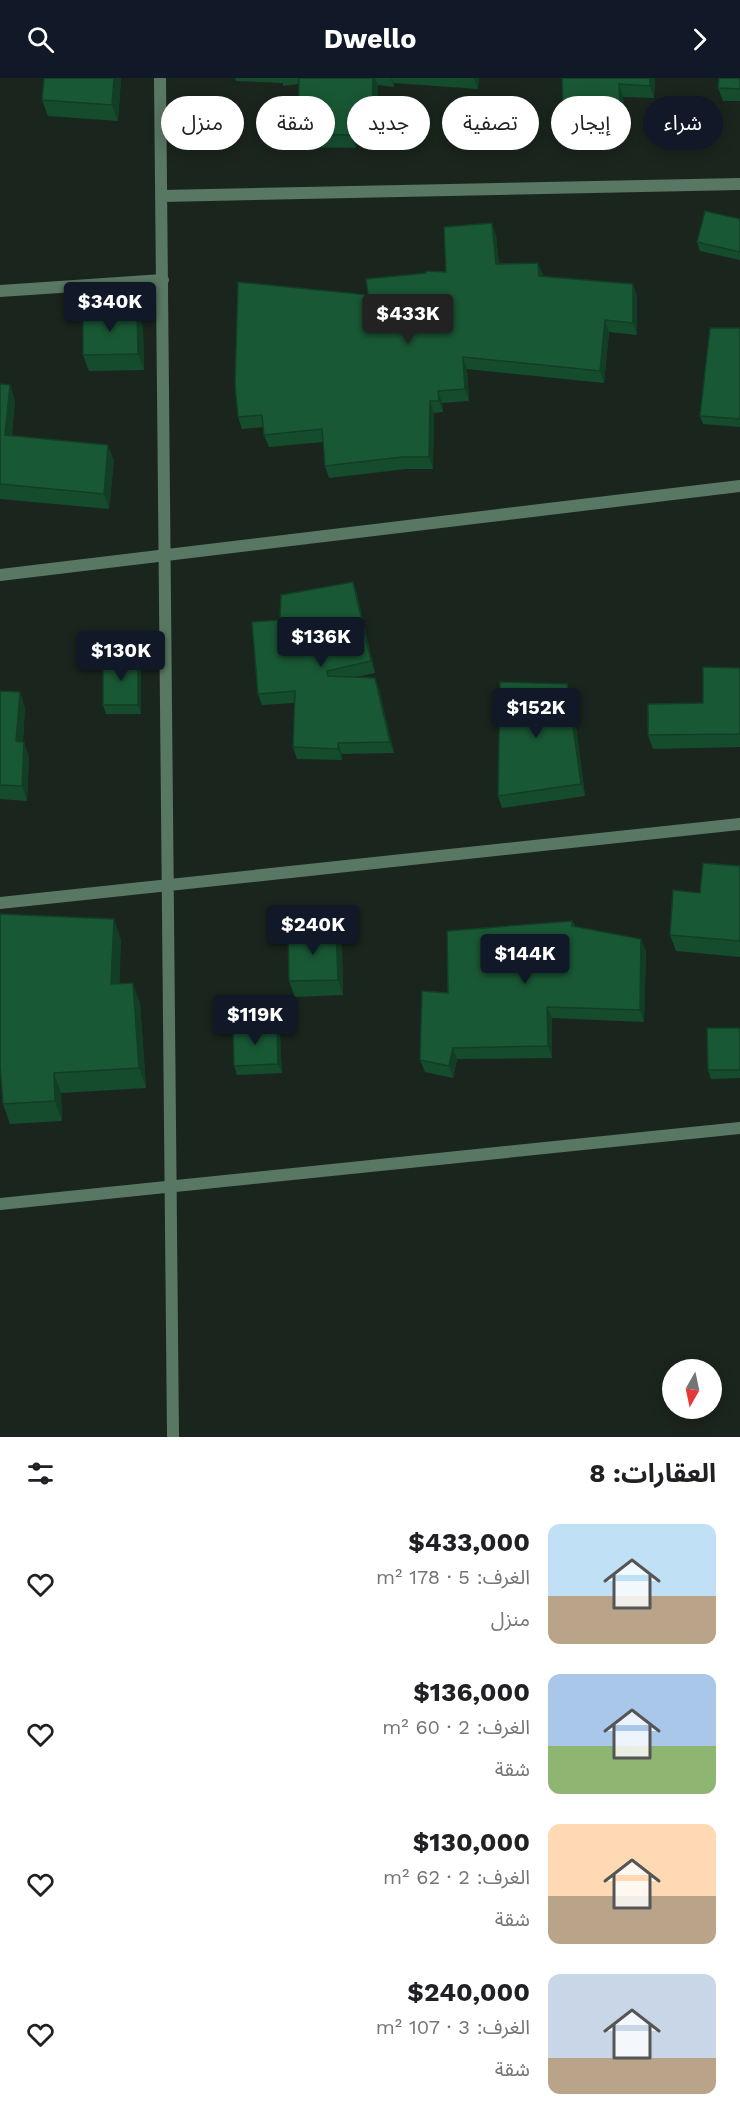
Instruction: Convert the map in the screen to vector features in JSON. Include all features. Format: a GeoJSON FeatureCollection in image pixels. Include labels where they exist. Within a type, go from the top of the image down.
{"type":"FeatureCollection","features":[{"type":"Feature","properties":{"kind":"street"},"geometry":{"type":"LineString","coordinates":[[160,78],[173,1437]]}},
{"type":"Feature","properties":{"kind":"street"},"geometry":{"type":"LineString","coordinates":[[162,196],[740,184]]}},
{"type":"Feature","properties":{"kind":"street"},"geometry":{"type":"LineString","coordinates":[[0,291],[163,280]]}},
{"type":"Feature","properties":{"kind":"street"},"geometry":{"type":"LineString","coordinates":[[0,575],[740,486]]}},
{"type":"Feature","properties":{"kind":"street"},"geometry":{"type":"LineString","coordinates":[[0,903],[740,824]]}},
{"type":"Feature","properties":{"kind":"street"},"geometry":{"type":"LineString","coordinates":[[0,1204],[740,1128]]}},
{"type":"Feature","properties":{"kind":"building"},"geometry":{"type":"Polygon","coordinates":[[[44,78],[114,78],[112,105],[42,100],[44,78]]]}},
{"type":"Feature","properties":{"kind":"building"},"geometry":{"type":"Polygon","coordinates":[[[299,78],[373,78],[372,96],[347,96],[347,135],[335,135],[335,96],[299,96],[299,78]]]}},
{"type":"Feature","properties":{"kind":"building"},"geometry":{"type":"Polygon","coordinates":[[[562,78],[650,78],[650,86],[619,84],[620,96],[563,96],[562,78]]]}},
{"type":"Feature","properties":{"kind":"building"},"geometry":{"type":"Polygon","coordinates":[[[719,78],[740,78],[740,89],[718,88],[719,78]]]}},
{"type":"Feature","properties":{"kind":"building"},"geometry":{"type":"Polygon","coordinates":[[[705,211],[740,219],[740,252],[697,242],[705,211]]]}},
{"type":"Feature","properties":{"kind":"building"},"geometry":{"type":"Polygon","coordinates":[[[492,223],[496,264],[538,263],[539,276],[633,284],[633,323],[605,320],[600,371],[463,357],[465,389],[438,391],[439,401],[430,401],[429,457],[402,457],[325,466],[322,429],[264,435],[262,415],[238,417],[235,385],[238,282],[368,295],[366,279],[426,273],[426,271],[446,272],[444,227],[492,223]]]}},
{"type":"Feature","properties":{"kind":"building"},"geometry":{"type":"Polygon","coordinates":[[[137,311],[138,354],[83,355],[83,312],[137,311]]]}},
{"type":"Feature","properties":{"kind":"building"},"geometry":{"type":"Polygon","coordinates":[[[710,328],[740,328],[740,419],[700,416],[710,328]]]}},
{"type":"Feature","properties":{"kind":"building"},"geometry":{"type":"Polygon","coordinates":[[[0,384],[10,385],[5,435],[108,445],[104,494],[0,484],[0,384]]]}},
{"type":"Feature","properties":{"kind":"building"},"geometry":{"type":"Polygon","coordinates":[[[353,582],[371,661],[327,671],[328,676],[375,678],[390,742],[338,743],[338,749],[293,747],[295,691],[258,694],[252,622],[280,620],[281,595],[353,582]]]}},
{"type":"Feature","properties":{"kind":"building"},"geometry":{"type":"Polygon","coordinates":[[[138,658],[138,705],[103,705],[103,659],[138,658]]]}},
{"type":"Feature","properties":{"kind":"building"},"geometry":{"type":"Polygon","coordinates":[[[703,667],[740,668],[740,734],[648,735],[648,704],[703,703],[703,667]]]}},
{"type":"Feature","properties":{"kind":"building"},"geometry":{"type":"Polygon","coordinates":[[[500,682],[567,684],[581,784],[498,796],[500,682]]]}},
{"type":"Feature","properties":{"kind":"building"},"geometry":{"type":"Polygon","coordinates":[[[0,691],[20,692],[16,741],[24,742],[22,786],[0,785],[0,691]]]}},
{"type":"Feature","properties":{"kind":"building"},"geometry":{"type":"Polygon","coordinates":[[[703,863],[740,866],[740,941],[670,935],[673,890],[700,893],[703,863]]]}},
{"type":"Feature","properties":{"kind":"building"},"geometry":{"type":"Polygon","coordinates":[[[0,914],[114,919],[111,984],[133,983],[139,1068],[54,1073],[55,1101],[3,1104],[0,1065],[0,914]]]}},
{"type":"Feature","properties":{"kind":"building"},"geometry":{"type":"Polygon","coordinates":[[[572,921],[572,926],[641,939],[640,1010],[547,1007],[548,1046],[453,1048],[449,1066],[420,1060],[422,991],[448,993],[447,931],[572,921]]]}},
{"type":"Feature","properties":{"kind":"building"},"geometry":{"type":"Polygon","coordinates":[[[336,930],[338,980],[289,981],[288,932],[336,930]]]}},
{"type":"Feature","properties":{"kind":"building"},"geometry":{"type":"Polygon","coordinates":[[[277,1026],[278,1064],[234,1066],[233,1027],[277,1026]]]}},
{"type":"Feature","properties":{"kind":"building"},"geometry":{"type":"Polygon","coordinates":[[[707,1028],[740,1028],[740,1070],[708,1070],[707,1028]]]}}]}
